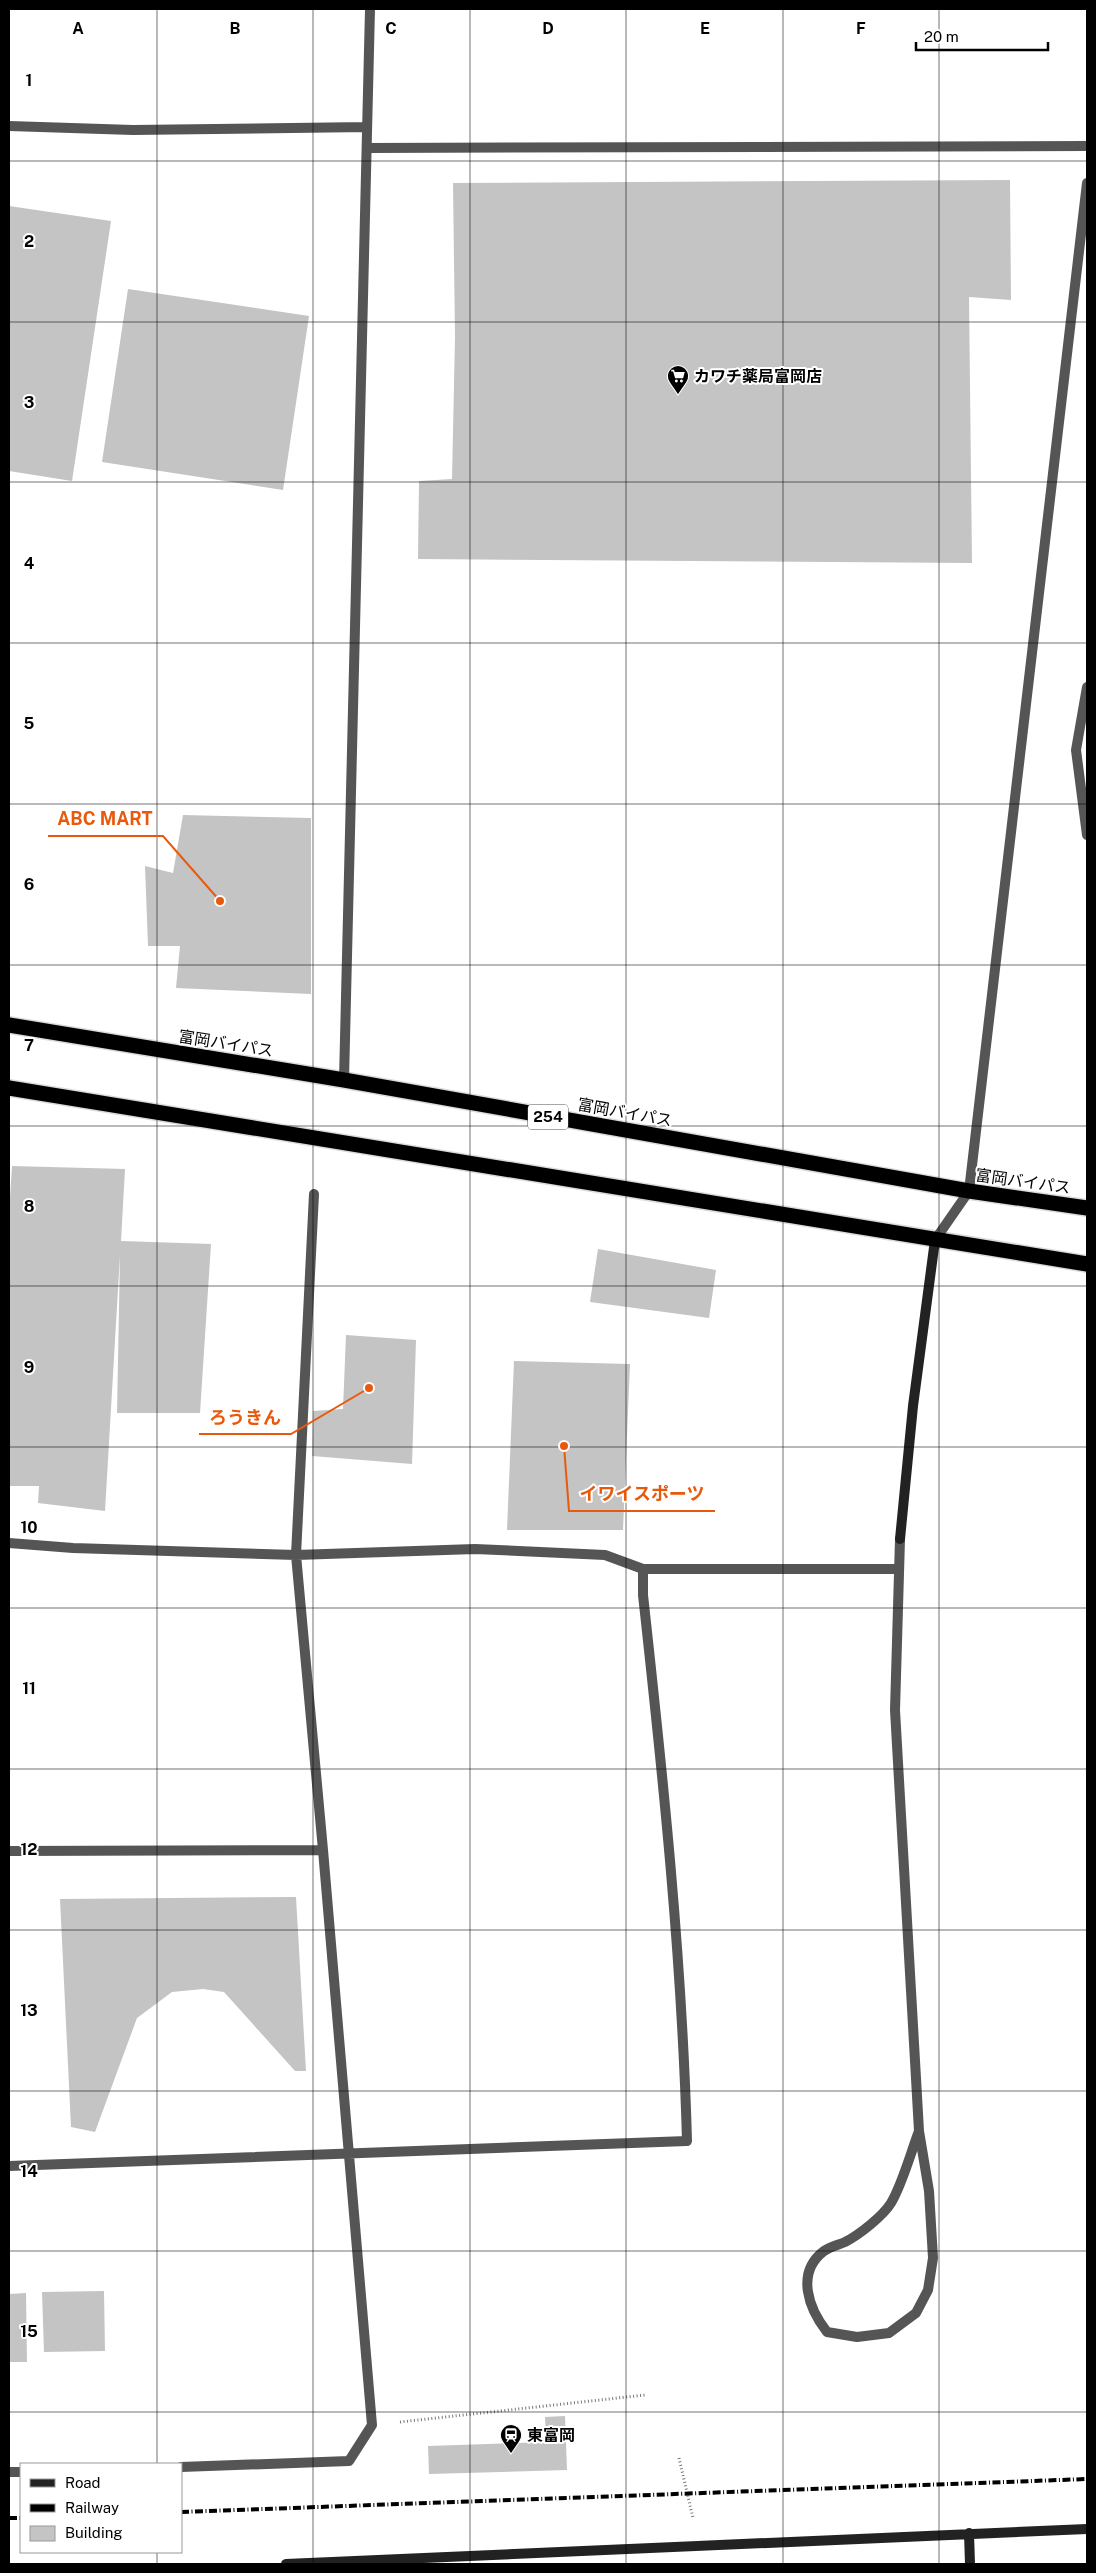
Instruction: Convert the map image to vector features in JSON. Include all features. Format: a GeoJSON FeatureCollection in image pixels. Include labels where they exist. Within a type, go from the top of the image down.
{"type":"FeatureCollection","features":[{"type":"Feature","properties":{"kind":"highway","name":"富岡バイパス"},"geometry":{"type":"LineString","coordinates":[[9,1025],[344,1080],[969,1191],[1087,1208]]}},
{"type":"Feature","properties":{"kind":"highway"},"geometry":{"type":"LineString","coordinates":[[9,1088],[1087,1264]]}},
{"type":"Feature","properties":{"kind":"street"},"geometry":{"type":"LineString","coordinates":[[344,1080],[370,9]]}},
{"type":"Feature","properties":{"kind":"street"},"geometry":{"type":"LineString","coordinates":[[9,126],[133,130],[367,127]]}},
{"type":"Feature","properties":{"kind":"street"},"geometry":{"type":"LineString","coordinates":[[367,148],[1087,146]]}},
{"type":"Feature","properties":{"kind":"street"},"geometry":{"type":"LineString","coordinates":[[919,2131],[891,2203],[864,2230],[845,2242],[824,2250],[807,2275],[808,2295],[814,2316],[827,2332],[857,2337],[889,2333],[916,2313],[928,2290],[933,2258],[929,2191],[919,2131],[895,1710],[900,1539],[913,1406],[935,1240],[969,1191],[1087,183]]}},
{"type":"Feature","properties":{"kind":"street"},"geometry":{"type":"LineString","coordinates":[[1087,687],[1076,750],[1087,835]]}},
{"type":"Feature","properties":{"kind":"street"},"geometry":{"type":"LineString","coordinates":[[182,2467],[349,2461],[372,2425],[350,2155],[296,1555],[314,1194]]}},
{"type":"Feature","properties":{"kind":"street"},"geometry":{"type":"LineString","coordinates":[[9,1542],[73,1548],[296,1555],[475,1549],[605,1555],[643,1569],[899,1569]]}},
{"type":"Feature","properties":{"kind":"street"},"geometry":{"type":"LineString","coordinates":[[9,2166],[350,2155],[687,2141],[684,2035],[670,1847],[643,1595],[643,1569]]}},
{"type":"Feature","properties":{"kind":"street"},"geometry":{"type":"LineString","coordinates":[[9,1852],[323,1850]]}},
{"type":"Feature","properties":{"kind":"street"},"geometry":{"type":"LineString","coordinates":[[286,2564],[1087,2529]]}},
{"type":"Feature","properties":{"kind":"street"},"geometry":{"type":"LineString","coordinates":[[969,2533],[970,2564]]}},
{"type":"Feature","properties":{"kind":"path"},"geometry":{"type":"LineString","coordinates":[[372,2425],[645,2395]]}},
{"type":"Feature","properties":{"kind":"path"},"geometry":{"type":"LineString","coordinates":[[679,2458],[700,2546]]}},
{"type":"Feature","properties":{"kind":"building"},"geometry":{"type":"Polygon","coordinates":[[[1010,180],[1011,300],[969,297],[972,563],[418,559],[419,481],[452,479],[455,337],[453,183],[1010,180]]]}},
{"type":"Feature","properties":{"kind":"building"},"geometry":{"type":"Polygon","coordinates":[[[9,206],[111,221],[72,481],[9,471],[9,206]]]}},
{"type":"Feature","properties":{"kind":"building"},"geometry":{"type":"Polygon","coordinates":[[[128,289],[309,316],[283,490],[102,462],[128,289]]]}},
{"type":"Feature","properties":{"kind":"building"},"geometry":{"type":"Polygon","coordinates":[[[183,815],[311,818],[311,994],[176,988],[180,946],[148,946],[145,866],[173,873],[183,815]]]}},
{"type":"Feature","properties":{"kind":"building"},"geometry":{"type":"Polygon","coordinates":[[[12,1166],[125,1169],[121,1241],[211,1244],[200,1413],[117,1413],[120,1255],[105,1511],[38,1503],[39,1486],[9,1486],[9,1214],[12,1166]]]}},
{"type":"Feature","properties":{"kind":"building"},"geometry":{"type":"Polygon","coordinates":[[[598,1249],[716,1270],[709,1318],[590,1302],[598,1249]]]}},
{"type":"Feature","properties":{"kind":"building"},"geometry":{"type":"Polygon","coordinates":[[[346,1335],[416,1340],[412,1464],[312,1456],[313,1411],[343,1409],[346,1335]]]}},
{"type":"Feature","properties":{"kind":"building"},"geometry":{"type":"Polygon","coordinates":[[[514,1361],[630,1364],[623,1530],[507,1530],[514,1361]]]}},
{"type":"Feature","properties":{"kind":"building"},"geometry":{"type":"Polygon","coordinates":[[[296,1897],[306,2071],[295,2071],[224,1992],[203,1989],[172,1992],[137,2018],[95,2132],[71,2127],[60,1899],[296,1897]]]}},
{"type":"Feature","properties":{"kind":"building"},"geometry":{"type":"Polygon","coordinates":[[[104,2291],[105,2351],[44,2352],[42,2292],[104,2291]]]}},
{"type":"Feature","properties":{"kind":"building"},"geometry":{"type":"Polygon","coordinates":[[[26,2293],[27,2362],[9,2362],[9,2294],[26,2293]]]}},
{"type":"Feature","properties":{"kind":"building"},"geometry":{"type":"Polygon","coordinates":[[[565,2416],[567,2470],[429,2474],[428,2446],[546,2442],[545,2417],[565,2416]]]}},
{"type":"Feature","properties":{"kind":"railway"},"geometry":{"type":"LineString","coordinates":[[182,2512],[1087,2479]]}},
{"type":"Feature","properties":{"kind":"railway"},"geometry":{"type":"LineString","coordinates":[[9,2518],[20,2518]]}},
{"type":"Feature","properties":{"kind":"place","name":"カワチ薬局富岡店"},"geometry":{"type":"Point","coordinates":[678,395]}},
{"type":"Feature","properties":{"kind":"place","name":"ABC MART"},"geometry":{"type":"Point","coordinates":[220,901]}},
{"type":"Feature","properties":{"kind":"place","name":"ろうきん"},"geometry":{"type":"Point","coordinates":[369,1388]}},
{"type":"Feature","properties":{"kind":"place","name":"イワイスポーツ"},"geometry":{"type":"Point","coordinates":[564,1446]}},
{"type":"Feature","properties":{"kind":"place","name":"東富岡"},"geometry":{"type":"Point","coordinates":[511,2454]}}]}
